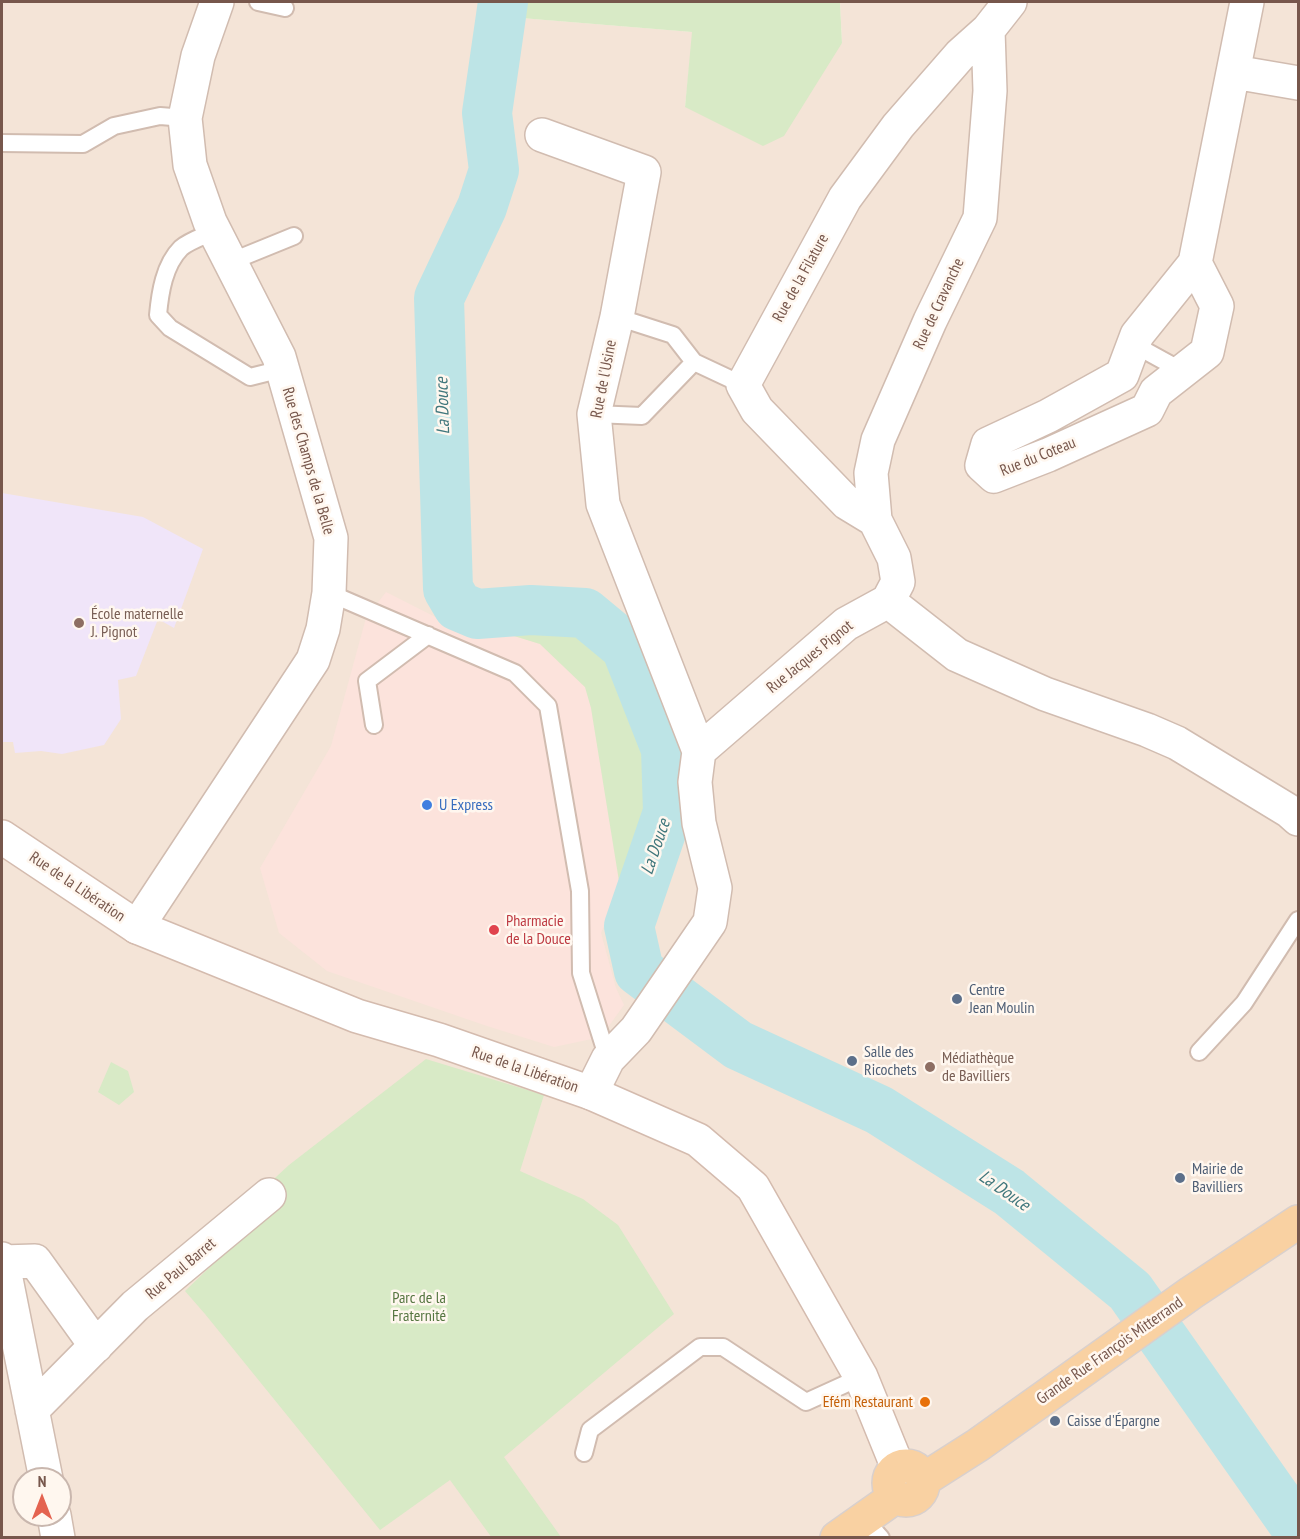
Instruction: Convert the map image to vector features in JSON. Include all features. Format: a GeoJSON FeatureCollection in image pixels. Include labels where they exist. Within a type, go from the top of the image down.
{"type":"FeatureCollection","features":[{"type":"Feature","properties":{"kind":"main road","name":"Grande Rue François Mitterrand"},"geometry":{"type":"LineString","coordinates":[[837,1538],[872,1528],[905,1482],[978,1445],[1191,1293],[1299,1222]]}},
{"type":"Feature","properties":{"kind":"street","name":"Rue des Champs de la Belle"},"geometry":{"type":"LineString","coordinates":[[137,927],[313,660],[323,629],[329,593],[331,538],[279,357],[214,231],[190,165],[185,118],[198,56],[217,2]]}},
{"type":"Feature","properties":{"kind":"street"},"geometry":{"type":"LineString","coordinates":[[988,30],[1010,2]]}},
{"type":"Feature","properties":{"kind":"street","name":"Rue du Coteau"},"geometry":{"type":"LineString","coordinates":[[1195,263],[1217,306],[1207,352],[1156,392],[1147,410],[1048,455],[994,476],[982,465],[988,444],[1048,416],[1122,375],[1137,335],[1195,263],[1247,2]]}},
{"type":"Feature","properties":{"kind":"street","name":"Rue de la Filature"},"geometry":{"type":"LineString","coordinates":[[742,385],[845,198],[898,126],[960,55],[988,30]]}},
{"type":"Feature","properties":{"kind":"street","name":"Rue de Cravanche"},"geometry":{"type":"LineString","coordinates":[[888,601],[898,582],[894,558],[875,520],[871,473],[878,440],[930,321],[980,218],[990,91],[988,30]]}},
{"type":"Feature","properties":{"kind":"street"},"geometry":{"type":"LineString","coordinates":[[1234,72],[1299,83]]}},
{"type":"Feature","properties":{"kind":"street","name":"Rue de l'Usine"},"geometry":{"type":"LineString","coordinates":[[542,135],[644,172],[617,317],[594,414],[603,504],[699,751]]}},
{"type":"Feature","properties":{"kind":"street"},"geometry":{"type":"LineString","coordinates":[[742,385],[757,410],[847,503],[875,520]]}},
{"type":"Feature","properties":{"kind":"street"},"geometry":{"type":"LineString","coordinates":[[888,601],[957,655],[1045,694],[1177,743],[1299,819]]}},
{"type":"Feature","properties":{"kind":"street","name":"Rue Jacques Pignot"},"geometry":{"type":"LineString","coordinates":[[699,751],[846,624],[888,601]]}},
{"type":"Feature","properties":{"kind":"street"},"geometry":{"type":"LineString","coordinates":[[591,1093],[608,1059],[636,1030],[710,922],[715,888],[699,823],[695,782],[699,751]]}},
{"type":"Feature","properties":{"kind":"street","name":"Rue de la Libération"},"geometry":{"type":"LineString","coordinates":[[2,837],[137,927],[357,1016],[439,1040],[591,1093],[698,1140],[753,1187],[861,1377],[905,1482]]}},
{"type":"Feature","properties":{"kind":"street","name":"Rue Paul Barret"},"geometry":{"type":"LineString","coordinates":[[32,1410],[135,1306],[269,1195]]}},
{"type":"Feature","properties":{"kind":"street"},"geometry":{"type":"LineString","coordinates":[[44,1467],[32,1410],[7,1315],[2,1261],[35,1261],[96,1346]]}},
{"type":"Feature","properties":{"kind":"lane"},"geometry":{"type":"LineString","coordinates":[[258,2],[285,8]]}},
{"type":"Feature","properties":{"kind":"lane"},"geometry":{"type":"LineString","coordinates":[[2,143],[83,144],[114,126],[160,116],[185,118]]}},
{"type":"Feature","properties":{"kind":"lane"},"geometry":{"type":"LineString","coordinates":[[214,231],[181,248],[168,265],[159,297],[158,315],[170,328],[250,377],[282,369]]}},
{"type":"Feature","properties":{"kind":"lane"},"geometry":{"type":"LineString","coordinates":[[230,262],[294,236]]}},
{"type":"Feature","properties":{"kind":"lane"},"geometry":{"type":"LineString","coordinates":[[617,317],[674,335],[694,362],[742,385]]}},
{"type":"Feature","properties":{"kind":"lane"},"geometry":{"type":"LineString","coordinates":[[1133,344],[1184,372]]}},
{"type":"Feature","properties":{"kind":"lane"},"geometry":{"type":"LineString","coordinates":[[594,414],[642,416],[694,362]]}},
{"type":"Feature","properties":{"kind":"lane"},"geometry":{"type":"LineString","coordinates":[[329,593],[514,673],[548,706],[580,891],[581,973],[608,1059]]}},
{"type":"Feature","properties":{"kind":"lane"},"geometry":{"type":"LineString","coordinates":[[374,725],[367,681],[428,636]]}},
{"type":"Feature","properties":{"kind":"lane"},"geometry":{"type":"LineString","coordinates":[[1199,1052],[1244,1003],[1299,920]]}},
{"type":"Feature","properties":{"kind":"lane"},"geometry":{"type":"LineString","coordinates":[[584,1453],[590,1430],[699,1347],[723,1347],[806,1402],[861,1377]]}},
{"type":"Feature","properties":{"kind":"shaded area"},"geometry":{"type":"Polygon","coordinates":[[[2,2],[511,2],[510,17],[693,32],[685,107],[842,43],[840,2],[1298,2],[1298,1537],[2,1538],[2,2]]]}},
{"type":"Feature","properties":{"kind":"shaded area","name":"École maternelle J. Pignot"},"geometry":{"type":"Polygon","coordinates":[[[2,493],[143,517],[203,549],[174,628],[158,619],[136,676],[118,680],[121,719],[104,745],[62,754],[41,751],[15,753],[13,742],[2,742],[2,493]]]}},
{"type":"Feature","properties":{"kind":"shaded area"},"geometry":{"type":"Polygon","coordinates":[[[386,592],[459,629],[485,627],[540,644],[585,687],[591,707],[620,887],[601,933],[616,988],[624,1005],[601,1037],[554,1047],[487,1026],[327,971],[279,933],[260,868],[331,746],[366,618],[386,592]]]}},
{"type":"Feature","properties":{"kind":"green space"},"geometry":{"type":"Polygon","coordinates":[[[511,2],[840,2],[842,43],[784,136],[763,146],[685,107],[692,32],[509,17],[511,2]]]}},
{"type":"Feature","properties":{"kind":"green space"},"geometry":{"type":"Polygon","coordinates":[[[568,621],[597,635],[610,647],[643,716],[657,757],[659,789],[654,821],[633,882],[620,887],[591,708],[585,687],[540,644],[485,627],[568,621]]]}},
{"type":"Feature","properties":{"kind":"green space","name":"Parc de la Fraternité"},"geometry":{"type":"Polygon","coordinates":[[[426,1059],[544,1095],[520,1171],[583,1199],[618,1225],[674,1314],[504,1457],[561,1537],[492,1538],[450,1480],[380,1530],[185,1291],[236,1242],[224,1225],[289,1165],[426,1059]]]}},
{"type":"Feature","properties":{"kind":"green space"},"geometry":{"type":"Polygon","coordinates":[[[111,1062],[128,1071],[134,1092],[119,1105],[98,1092],[111,1062]]]}},
{"type":"Feature","properties":{"kind":"waterway","name":"La Douce"},"geometry":{"type":"LineString","coordinates":[[503,2],[487,113],[494,170],[482,207],[439,298],[448,589],[458,606],[477,614],[531,610],[585,613],[626,647],[666,749],[668,812],[629,926],[639,971],[738,1045],[879,1110],[1009,1192],[1130,1291],[1298,1530]]}},
{"type":"Feature","properties":{"kind":"place","name":"École maternelle J. Pignot"},"geometry":{"type":"Point","coordinates":[79,623]}},
{"type":"Feature","properties":{"kind":"place","name":"U Express"},"geometry":{"type":"Point","coordinates":[427,805]}},
{"type":"Feature","properties":{"kind":"place","name":"Pharmacie de la Douce"},"geometry":{"type":"Point","coordinates":[494,930]}},
{"type":"Feature","properties":{"kind":"place","name":"Centre Jean Moulin"},"geometry":{"type":"Point","coordinates":[957,999]}},
{"type":"Feature","properties":{"kind":"place","name":"Salle des Ricochets"},"geometry":{"type":"Point","coordinates":[852,1061]}},
{"type":"Feature","properties":{"kind":"place","name":"Médiathèque de Bavilliers"},"geometry":{"type":"Point","coordinates":[930,1067]}},
{"type":"Feature","properties":{"kind":"place","name":"Mairie de Bavilliers"},"geometry":{"type":"Point","coordinates":[1180,1178]}},
{"type":"Feature","properties":{"kind":"place","name":"Efém Restaurant"},"geometry":{"type":"Point","coordinates":[925,1402]}},
{"type":"Feature","properties":{"kind":"place","name":"Caisse d'Épargne"},"geometry":{"type":"Point","coordinates":[1055,1421]}}]}
